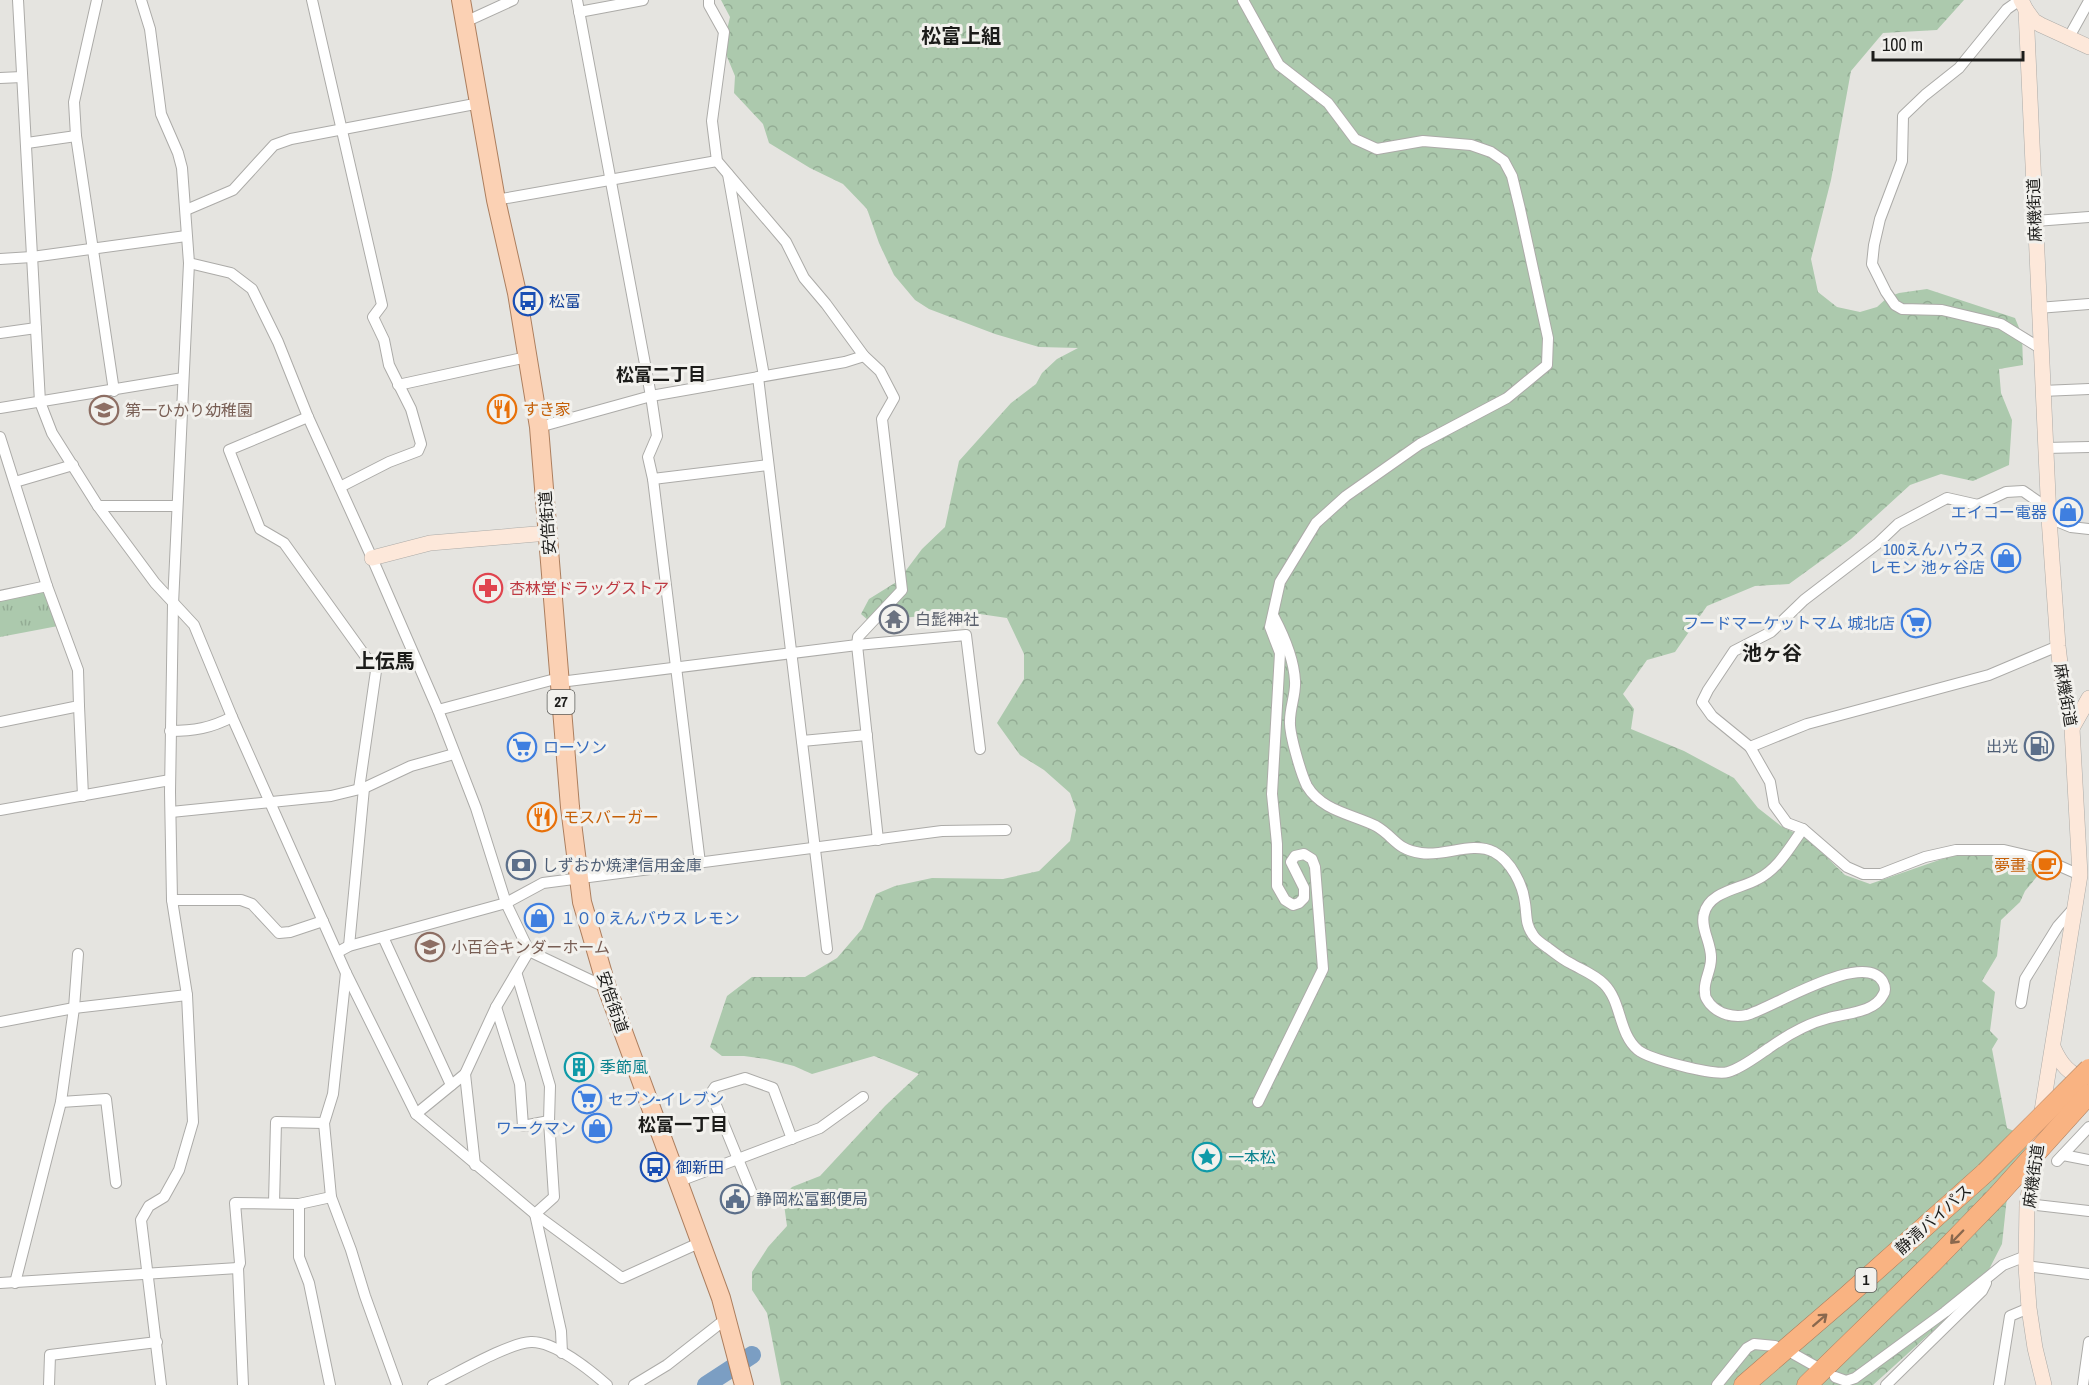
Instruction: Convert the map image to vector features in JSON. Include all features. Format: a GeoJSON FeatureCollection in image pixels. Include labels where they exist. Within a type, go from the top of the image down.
{"type":"FeatureCollection","features":[{"type":"Feature","properties":{"kind":"highway","name":"静清バイパス"},"geometry":{"type":"LineString","coordinates":[[1744,1385],[1986,1172],[2089,1069]]}},
{"type":"Feature","properties":{"kind":"highway"},"geometry":{"type":"LineString","coordinates":[[2042,1116],[2071,1104],[2089,1083]]}},
{"type":"Feature","properties":{"kind":"highway","name":"1"},"geometry":{"type":"LineString","coordinates":[[2042,1116],[2061,1115],[2089,1095]]}},
{"type":"Feature","properties":{"kind":"highway","name":"静清バイパス"},"geometry":{"type":"LineString","coordinates":[[1807,1385],[1933,1262],[2089,1095]]}},
{"type":"Feature","properties":{"kind":"main road","name":"安倍街道"},"geometry":{"type":"LineString","coordinates":[[461,0],[496,201],[518,293],[540,427],[577,879],[607,988],[727,1318],[744,1385]]}},
{"type":"Feature","properties":{"kind":"street"},"geometry":{"type":"LineString","coordinates":[[18,0],[40,402],[52,433],[98,506],[155,583],[194,625],[232,717],[346,973],[416,1114],[535,1214],[622,1278],[699,1243]]}},
{"type":"Feature","properties":{"kind":"street"},"geometry":{"type":"LineString","coordinates":[[97,0],[74,102],[76,136],[114,391]]}},
{"type":"Feature","properties":{"kind":"street"},"geometry":{"type":"LineString","coordinates":[[141,0],[150,29],[161,114],[182,168],[189,263],[173,604],[170,780],[172,900],[187,995],[193,1122],[178,1170],[164,1197],[149,1206],[141,1220],[161,1385]]}},
{"type":"Feature","properties":{"kind":"street"},"geometry":{"type":"LineString","coordinates":[[312,0],[382,305],[373,317],[384,340],[389,365],[411,409],[421,444],[418,451],[389,462],[340,488]]}},
{"type":"Feature","properties":{"kind":"street"},"geometry":{"type":"LineString","coordinates":[[465,22],[513,0]]}},
{"type":"Feature","properties":{"kind":"street"},"geometry":{"type":"LineString","coordinates":[[577,0],[657,436],[648,457],[653,479],[700,863]]}},
{"type":"Feature","properties":{"kind":"street"},"geometry":{"type":"LineString","coordinates":[[579,12],[643,0]]}},
{"type":"Feature","properties":{"kind":"street"},"geometry":{"type":"LineString","coordinates":[[709,0],[709,5],[724,32],[712,121],[717,161],[786,242],[804,278],[864,356],[880,371],[894,398],[882,418],[903,590],[858,637],[857,645],[878,840]]}},
{"type":"Feature","properties":{"kind":"street"},"geometry":{"type":"LineString","coordinates":[[1243,0],[1280,65],[1328,103],[1355,139],[1377,149],[1423,141],[1471,145],[1491,152],[1504,161],[1512,176],[1548,338],[1547,365],[1507,398],[1420,444],[1346,496],[1316,523],[1280,582],[1270,627],[1280,653],[1272,794],[1277,844],[1277,886],[1285,900],[1293,905],[1299,903],[1304,897],[1304,888],[1292,862],[1295,856],[1304,854],[1312,859],[1315,867],[1323,969],[1258,1101]]}},
{"type":"Feature","properties":{"kind":"street"},"geometry":{"type":"LineString","coordinates":[[2069,37],[2089,1]]}},
{"type":"Feature","properties":{"kind":"street"},"geometry":{"type":"LineString","coordinates":[[2040,348],[2001,324],[1942,310],[1902,309],[1895,305],[1872,264],[1874,245],[1902,160],[1903,117],[1925,95],[1959,68],[2007,9],[2022,3],[2034,21],[2089,47]]}},
{"type":"Feature","properties":{"kind":"street","name":"麻機街道"},"geometry":{"type":"LineString","coordinates":[[2022,3],[2045,448],[2058,646],[2063,689],[2072,728],[2084,838],[2085,877],[2076,905],[2027,1204],[2026,1261],[2029,1308],[2044,1385]]}},
{"type":"Feature","properties":{"kind":"street"},"geometry":{"type":"LineString","coordinates":[[0,78],[22,77]]}},
{"type":"Feature","properties":{"kind":"street"},"geometry":{"type":"LineString","coordinates":[[186,210],[233,190],[274,145],[343,128],[480,103]]}},
{"type":"Feature","properties":{"kind":"street"},"geometry":{"type":"LineString","coordinates":[[27,143],[76,136]]}},
{"type":"Feature","properties":{"kind":"street"},"geometry":{"type":"LineString","coordinates":[[496,201],[717,161]]}},
{"type":"Feature","properties":{"kind":"street"},"geometry":{"type":"LineString","coordinates":[[728,173],[761,376],[768,465],[826,949]]}},
{"type":"Feature","properties":{"kind":"street"},"geometry":{"type":"LineString","coordinates":[[2035,221],[2089,217]]}},
{"type":"Feature","properties":{"kind":"street"},"geometry":{"type":"LineString","coordinates":[[0,259],[32,257],[186,236]]}},
{"type":"Feature","properties":{"kind":"street"},"geometry":{"type":"LineString","coordinates":[[189,263],[231,273],[252,289],[278,342],[308,417],[438,710],[476,808],[506,903],[529,951],[607,988]]}},
{"type":"Feature","properties":{"kind":"street"},"geometry":{"type":"LineString","coordinates":[[2038,308],[2089,304]]}},
{"type":"Feature","properties":{"kind":"street"},"geometry":{"type":"LineString","coordinates":[[0,333],[36,328]]}},
{"type":"Feature","properties":{"kind":"street"},"geometry":{"type":"LineString","coordinates":[[540,427],[651,396],[845,362],[864,356]]}},
{"type":"Feature","properties":{"kind":"street"},"geometry":{"type":"LineString","coordinates":[[398,385],[527,357]]}},
{"type":"Feature","properties":{"kind":"street"},"geometry":{"type":"LineString","coordinates":[[0,408],[183,378]]}},
{"type":"Feature","properties":{"kind":"street"},"geometry":{"type":"LineString","coordinates":[[2042,391],[2089,389]]}},
{"type":"Feature","properties":{"kind":"street"},"geometry":{"type":"LineString","coordinates":[[308,417],[229,450],[260,529],[284,543],[376,670],[362,788],[349,946]]}},
{"type":"Feature","properties":{"kind":"street"},"geometry":{"type":"LineString","coordinates":[[0,437],[47,586],[78,670],[82,796]]}},
{"type":"Feature","properties":{"kind":"street"},"geometry":{"type":"LineString","coordinates":[[2045,448],[2089,447]]}},
{"type":"Feature","properties":{"kind":"street"},"geometry":{"type":"LineString","coordinates":[[15,482],[73,465]]}},
{"type":"Feature","properties":{"kind":"street"},"geometry":{"type":"LineString","coordinates":[[653,479],[768,465]]}},
{"type":"Feature","properties":{"kind":"street"},"geometry":{"type":"LineString","coordinates":[[2085,877],[2046,860],[2004,850],[1956,850],[1925,857],[1881,874],[1863,874],[1847,867],[1803,829],[1787,822],[1774,805],[1770,782],[1750,747],[1712,716],[1702,702],[1734,651],[1771,632],[1804,600],[1877,544],[1898,524],[1947,498],[1978,505],[2006,492],[2023,491],[2049,513],[2071,527],[2089,529]]}},
{"type":"Feature","properties":{"kind":"street"},"geometry":{"type":"LineString","coordinates":[[98,506],[177,506]]}},
{"type":"Feature","properties":{"kind":"street"},"geometry":{"type":"LineString","coordinates":[[372,558],[429,543],[548,533]]}},
{"type":"Feature","properties":{"kind":"street"},"geometry":{"type":"LineString","coordinates":[[0,596],[47,586]]}},
{"type":"Feature","properties":{"kind":"street"},"geometry":{"type":"LineString","coordinates":[[1274,617],[1292,658],[1295,682],[1289,724],[1308,787],[1320,800],[1335,810],[1378,827],[1403,849],[1425,854],[1479,849],[1494,852],[1504,859],[1518,879],[1525,901],[1526,920],[1534,938],[1606,986],[1624,1032],[1640,1052],[1709,1073],[1728,1072],[1806,1027],[1828,1018],[1852,1014],[1876,1004],[1883,996],[1885,987],[1882,980],[1873,973],[1859,973],[1819,982],[1745,1015],[1730,1015],[1716,1011],[1705,996],[1704,986],[1710,972],[1711,957],[1710,943],[1702,919],[1706,907],[1714,897],[1761,878],[1777,865],[1803,829]]}},
{"type":"Feature","properties":{"kind":"street"},"geometry":{"type":"LineString","coordinates":[[438,710],[559,680],[857,645],[966,636],[981,749]]}},
{"type":"Feature","properties":{"kind":"street"},"geometry":{"type":"LineString","coordinates":[[1750,747],[1807,724],[1989,675],[2058,646]]}},
{"type":"Feature","properties":{"kind":"street"},"geometry":{"type":"LineString","coordinates":[[0,722],[79,706]]}},
{"type":"Feature","properties":{"kind":"street"},"geometry":{"type":"LineString","coordinates":[[2072,728],[2087,707]]}},
{"type":"Feature","properties":{"kind":"street"},"geometry":{"type":"LineString","coordinates":[[171,731],[194,731],[213,727],[232,717]]}},
{"type":"Feature","properties":{"kind":"street"},"geometry":{"type":"LineString","coordinates":[[802,741],[867,735]]}},
{"type":"Feature","properties":{"kind":"street"},"geometry":{"type":"LineString","coordinates":[[171,812],[331,796],[362,788],[411,766],[454,754]]}},
{"type":"Feature","properties":{"kind":"street"},"geometry":{"type":"LineString","coordinates":[[0,810],[170,780]]}},
{"type":"Feature","properties":{"kind":"street"},"geometry":{"type":"LineString","coordinates":[[338,952],[349,946],[506,903],[543,883],[942,831],[1006,830]]}},
{"type":"Feature","properties":{"kind":"street"},"geometry":{"type":"LineString","coordinates":[[172,900],[241,900],[252,904],[279,933],[290,932],[323,921]]}},
{"type":"Feature","properties":{"kind":"street"},"geometry":{"type":"LineString","coordinates":[[2021,1003],[2025,978],[2058,926],[2076,905]]}},
{"type":"Feature","properties":{"kind":"street"},"geometry":{"type":"LineString","coordinates":[[383,937],[451,1085]]}},
{"type":"Feature","properties":{"kind":"street"},"geometry":{"type":"LineString","coordinates":[[416,1114],[465,1074],[496,1007],[529,951]]}},
{"type":"Feature","properties":{"kind":"street"},"geometry":{"type":"LineString","coordinates":[[15,1283],[33,1221],[61,1102],[75,1008],[78,954]]}},
{"type":"Feature","properties":{"kind":"street"},"geometry":{"type":"LineString","coordinates":[[346,973],[333,1094],[324,1123],[331,1197],[397,1385]]}},
{"type":"Feature","properties":{"kind":"street"},"geometry":{"type":"LineString","coordinates":[[516,975],[550,1086],[549,1121],[554,1197],[535,1214]]}},
{"type":"Feature","properties":{"kind":"street"},"geometry":{"type":"LineString","coordinates":[[0,1022],[75,1008],[187,995]]}},
{"type":"Feature","properties":{"kind":"street"},"geometry":{"type":"LineString","coordinates":[[496,1007],[520,1084],[524,1126],[549,1121]]}},
{"type":"Feature","properties":{"kind":"street"},"geometry":{"type":"LineString","coordinates":[[2053,1047],[2065,1068],[2076,1077],[2089,1083]]}},
{"type":"Feature","properties":{"kind":"street"},"geometry":{"type":"LineString","coordinates":[[465,1074],[476,1165]]}},
{"type":"Feature","properties":{"kind":"street"},"geometry":{"type":"LineString","coordinates":[[751,1191],[711,1092],[715,1086],[745,1078],[773,1088],[792,1138]]}},
{"type":"Feature","properties":{"kind":"street"},"geometry":{"type":"LineString","coordinates":[[677,1182],[820,1128],[862,1097]]}},
{"type":"Feature","properties":{"kind":"street"},"geometry":{"type":"LineString","coordinates":[[61,1102],[106,1099],[116,1183]]}},
{"type":"Feature","properties":{"kind":"street"},"geometry":{"type":"LineString","coordinates":[[274,1203],[276,1122],[324,1123]]}},
{"type":"Feature","properties":{"kind":"street"},"geometry":{"type":"LineString","coordinates":[[2089,1127],[2060,1158],[2089,1160]]}},
{"type":"Feature","properties":{"kind":"street"},"geometry":{"type":"LineString","coordinates":[[243,1385],[238,1268],[240,1263],[235,1203],[299,1204],[331,1197]]}},
{"type":"Feature","properties":{"kind":"street"},"geometry":{"type":"LineString","coordinates":[[299,1204],[298,1257],[309,1283],[330,1385]]}},
{"type":"Feature","properties":{"kind":"street"},"geometry":{"type":"LineString","coordinates":[[2027,1204],[2089,1211]]}},
{"type":"Feature","properties":{"kind":"street"},"geometry":{"type":"LineString","coordinates":[[535,1214],[561,1331],[562,1353]]}},
{"type":"Feature","properties":{"kind":"street"},"geometry":{"type":"LineString","coordinates":[[1835,1377],[1846,1381],[1855,1378],[1945,1312],[2003,1265],[2026,1261],[2089,1274]]}},
{"type":"Feature","properties":{"kind":"street"},"geometry":{"type":"LineString","coordinates":[[0,1283],[238,1268]]}},
{"type":"Feature","properties":{"kind":"street"},"geometry":{"type":"LineString","coordinates":[[1886,1385],[1982,1291],[1990,1275]]}},
{"type":"Feature","properties":{"kind":"street"},"geometry":{"type":"LineString","coordinates":[[1999,1385],[2010,1316],[2029,1308]]}},
{"type":"Feature","properties":{"kind":"street"},"geometry":{"type":"LineString","coordinates":[[634,1385],[667,1365],[727,1318]]}},
{"type":"Feature","properties":{"kind":"street"},"geometry":{"type":"LineString","coordinates":[[49,1385],[50,1355],[157,1342]]}},
{"type":"Feature","properties":{"kind":"street"},"geometry":{"type":"LineString","coordinates":[[433,1385],[517,1345],[532,1342],[543,1344],[562,1353],[594,1373],[607,1385]]}},
{"type":"Feature","properties":{"kind":"street"},"geometry":{"type":"LineString","coordinates":[[2083,1385],[2089,1342]]}},
{"type":"Feature","properties":{"kind":"street"},"geometry":{"type":"LineString","coordinates":[[1717,1385],[1747,1348],[1755,1344],[1775,1346]]}},
{"type":"Feature","properties":{"kind":"street"},"geometry":{"type":"LineString","coordinates":[[1725,1385],[1755,1344]]}},
{"type":"Feature","properties":{"kind":"street"},"geometry":{"type":"LineString","coordinates":[[1792,1353],[1815,1366]]}},
{"type":"Feature","properties":{"kind":"green space"},"geometry":{"type":"Polygon","coordinates":[[[721,0],[1964,0],[1937,30],[1883,33],[1851,71],[1831,180],[1811,259],[1818,292],[1837,307],[1860,312],[1877,307],[1888,297],[1899,293],[1927,289],[2015,318],[2022,335],[2023,365],[1999,369],[2001,393],[2012,420],[2009,465],[1973,481],[1941,474],[1910,485],[1851,539],[1789,584],[1755,586],[1707,606],[1675,652],[1647,660],[1623,694],[1634,709],[1631,729],[1684,751],[1734,778],[1758,808],[1781,826],[1809,840],[1845,875],[1870,884],[1942,859],[1977,850],[2016,856],[2023,862],[2045,867],[2025,891],[2020,902],[2001,920],[1997,956],[1982,981],[1995,992],[1990,1031],[1998,1039],[1992,1049],[2007,1128],[2046,1145],[2007,1197],[2002,1244],[1979,1289],[1873,1385],[781,1385],[767,1313],[752,1290],[752,1272],[768,1247],[787,1226],[783,1197],[792,1187],[820,1176],[885,1106],[919,1074],[874,1056],[812,1074],[794,1066],[766,1059],[722,1056],[710,1047],[727,996],[752,977],[805,977],[837,958],[862,929],[876,894],[895,886],[932,878],[1003,879],[1039,871],[1070,841],[1076,810],[1070,793],[1044,770],[1020,755],[997,723],[1024,679],[1024,654],[1007,618],[966,612],[869,621],[861,614],[869,599],[898,581],[922,549],[945,527],[959,461],[1011,403],[1036,384],[1042,373],[1057,359],[1078,348],[1039,347],[995,334],[929,309],[915,300],[894,275],[867,209],[843,184],[810,168],[769,143],[763,124],[734,93],[735,76],[723,47],[730,17],[721,0]]]}},
{"type":"Feature","properties":{"kind":"green space"},"geometry":{"type":"Polygon","coordinates":[[[45,591],[58,626],[0,637],[0,600],[45,591]]]}},
{"type":"Feature","properties":{"kind":"waterway"},"geometry":{"type":"LineString","coordinates":[[706,1385],[752,1355]]}},
{"type":"Feature","properties":{"kind":"place","name":"松富"},"geometry":{"type":"Point","coordinates":[528,301]}},
{"type":"Feature","properties":{"kind":"place","name":"すき家"},"geometry":{"type":"Point","coordinates":[502,409]}},
{"type":"Feature","properties":{"kind":"place","name":"第一ひかり幼稚園"},"geometry":{"type":"Point","coordinates":[104,410]}},
{"type":"Feature","properties":{"kind":"place","name":"エイコー電器"},"geometry":{"type":"Point","coordinates":[2068,512]}},
{"type":"Feature","properties":{"kind":"place","name":"100えんハウス レモン 池ヶ谷店"},"geometry":{"type":"Point","coordinates":[2006,558]}},
{"type":"Feature","properties":{"kind":"place","name":"杏林堂ドラッグストア"},"geometry":{"type":"Point","coordinates":[488,588]}},
{"type":"Feature","properties":{"kind":"place","name":"白髭神社"},"geometry":{"type":"Point","coordinates":[894,619]}},
{"type":"Feature","properties":{"kind":"place","name":"フードマーケットマム 城北店"},"geometry":{"type":"Point","coordinates":[1916,623]}},
{"type":"Feature","properties":{"kind":"place","name":"出光"},"geometry":{"type":"Point","coordinates":[2039,746]}},
{"type":"Feature","properties":{"kind":"place","name":"ローソン"},"geometry":{"type":"Point","coordinates":[522,747]}},
{"type":"Feature","properties":{"kind":"place","name":"モスバーガー"},"geometry":{"type":"Point","coordinates":[542,817]}},
{"type":"Feature","properties":{"kind":"place","name":"しずおか焼津信用金庫"},"geometry":{"type":"Point","coordinates":[521,865]}},
{"type":"Feature","properties":{"kind":"place","name":"夢畫"},"geometry":{"type":"Point","coordinates":[2047,865]}},
{"type":"Feature","properties":{"kind":"place","name":"１００えんバウス レモン"},"geometry":{"type":"Point","coordinates":[539,918]}},
{"type":"Feature","properties":{"kind":"place","name":"小百合キンダーホーム"},"geometry":{"type":"Point","coordinates":[430,947]}},
{"type":"Feature","properties":{"kind":"place","name":"季節風"},"geometry":{"type":"Point","coordinates":[579,1067]}},
{"type":"Feature","properties":{"kind":"place","name":"セブン-イレブン"},"geometry":{"type":"Point","coordinates":[587,1099]}},
{"type":"Feature","properties":{"kind":"place","name":"ワークマン"},"geometry":{"type":"Point","coordinates":[597,1128]}},
{"type":"Feature","properties":{"kind":"place","name":"一本松"},"geometry":{"type":"Point","coordinates":[1207,1157]}},
{"type":"Feature","properties":{"kind":"place","name":"御新田"},"geometry":{"type":"Point","coordinates":[655,1167]}},
{"type":"Feature","properties":{"kind":"place","name":"静岡松富郵便局"},"geometry":{"type":"Point","coordinates":[735,1199]}},
{"type":"Feature","properties":{"kind":"district","name":"松富上組"},"geometry":{"type":"Point","coordinates":[961,36]}},
{"type":"Feature","properties":{"kind":"district","name":"松富二丁目"},"geometry":{"type":"Point","coordinates":[661,375]}},
{"type":"Feature","properties":{"kind":"district","name":"池ヶ谷"},"geometry":{"type":"Point","coordinates":[1772,653]}},
{"type":"Feature","properties":{"kind":"district","name":"上伝馬"},"geometry":{"type":"Point","coordinates":[385,661]}},
{"type":"Feature","properties":{"kind":"district","name":"松富一丁目"},"geometry":{"type":"Point","coordinates":[683,1125]}}]}
